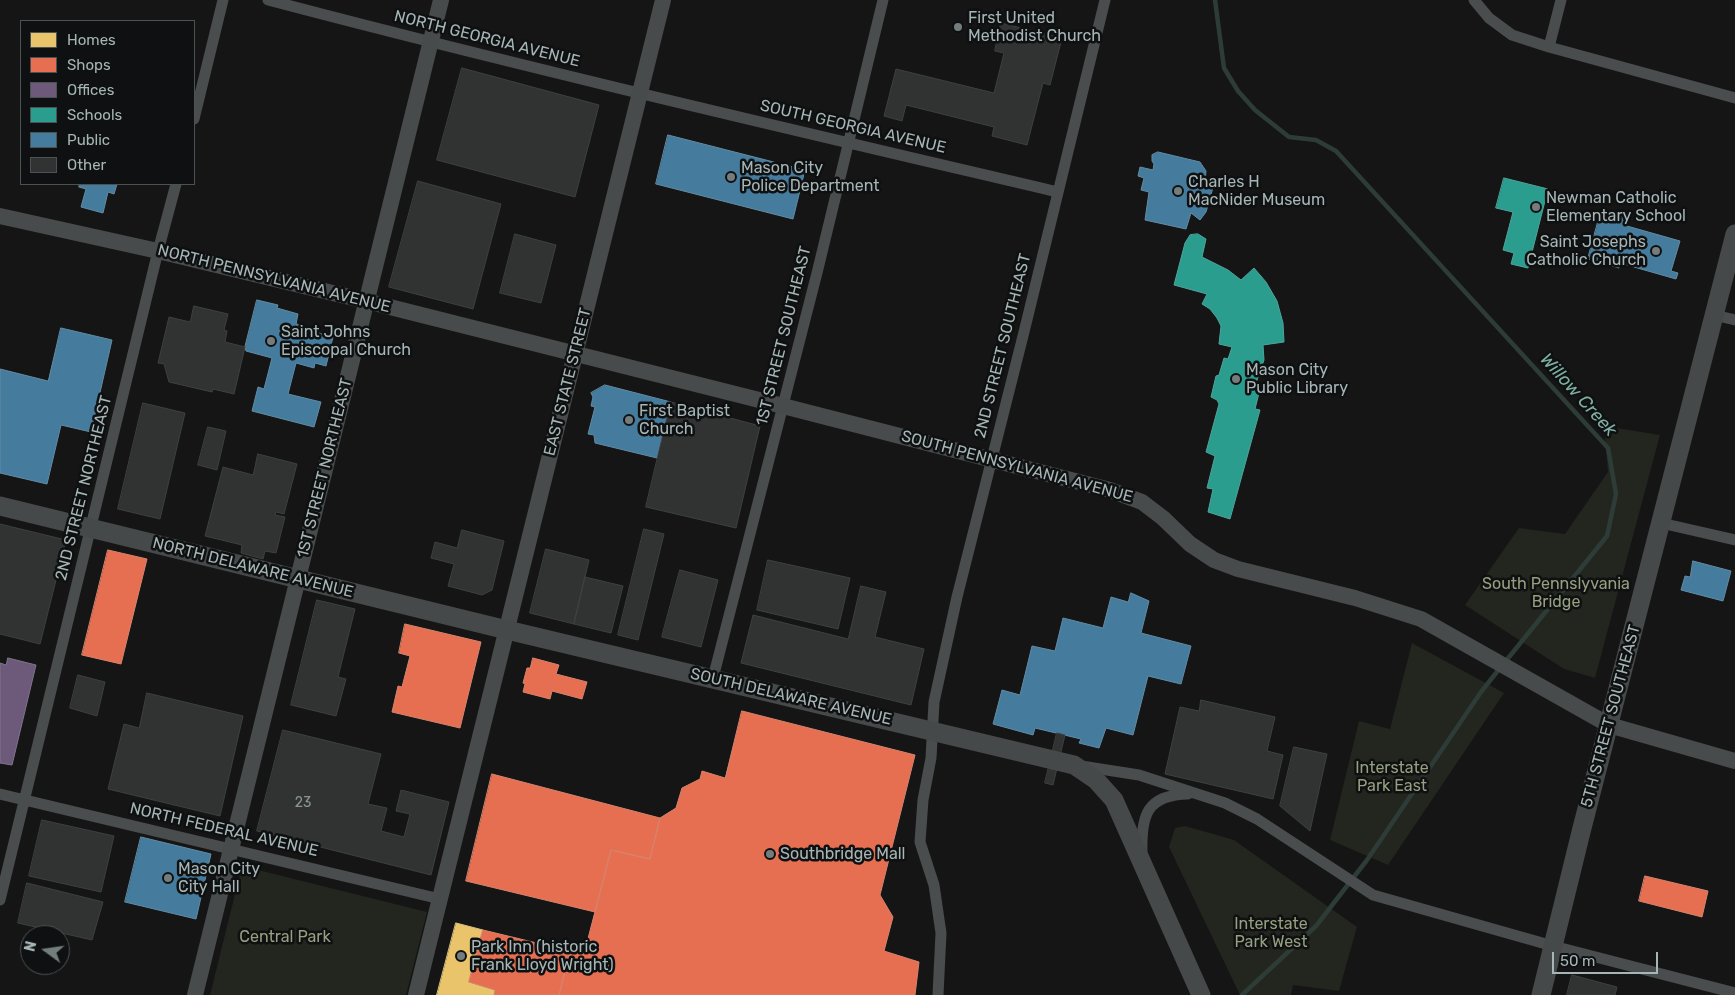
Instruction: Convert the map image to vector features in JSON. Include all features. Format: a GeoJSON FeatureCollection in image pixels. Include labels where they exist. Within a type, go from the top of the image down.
{"type":"FeatureCollection","features":[{"type":"Feature","properties":{"kind":"main road","name":"1ST STREET NORTHEAST"},"geometry":{"type":"LineString","coordinates":[[195,995],[441,0]]}},
{"type":"Feature","properties":{"kind":"main road","name":"EAST STATE STREET"},"geometry":{"type":"LineString","coordinates":[[416,995],[663,0]]}},
{"type":"Feature","properties":{"kind":"main road","name":"NORTH PENNSYLVANIA AVENUE"},"geometry":{"type":"LineString","coordinates":[[0,216],[158,251],[575,354]]}},
{"type":"Feature","properties":{"kind":"main road","name":"5TH STREET SOUTHEAST"},"geometry":{"type":"LineString","coordinates":[[1541,995],[1581,832],[1735,234]]}},
{"type":"Feature","properties":{"kind":"main road","name":"SOUTH PENNSYLVANIA AVENUE"},"geometry":{"type":"LineString","coordinates":[[575,354],[991,458],[1110,490],[1142,502],[1163,518],[1190,544],[1214,560],[1355,598],[1421,619],[1610,725],[1735,761]]}},
{"type":"Feature","properties":{"kind":"main road","name":"NORTH DELAWARE AVENUE"},"geometry":{"type":"LineString","coordinates":[[0,506],[507,630]]}},
{"type":"Feature","properties":{"kind":"main road","name":"SOUTH DELAWARE AVENUE"},"geometry":{"type":"LineString","coordinates":[[507,630],[1074,765],[1096,780],[1114,800],[1142,861]]}},
{"type":"Feature","properties":{"kind":"main road"},"geometry":{"type":"LineString","coordinates":[[1142,861],[1201,995]]}},
{"type":"Feature","properties":{"kind":"street"},"geometry":{"type":"LineString","coordinates":[[195,115],[223,0]]}},
{"type":"Feature","properties":{"kind":"street","name":"NORTH GEORGIA AVENUE"},"geometry":{"type":"LineString","coordinates":[[268,0],[430,43],[640,94]]}},
{"type":"Feature","properties":{"kind":"street","name":"1ST STREET SOUTHEAST"},"geometry":{"type":"LineString","coordinates":[[713,678],[783,406],[883,0]]}},
{"type":"Feature","properties":{"kind":"street","name":"2ND STREET SOUTHEAST"},"geometry":{"type":"LineString","coordinates":[[938,995],[942,933],[934,885],[920,842],[923,800],[932,758],[933,711],[936,692],[957,597],[1105,0]]}},
{"type":"Feature","properties":{"kind":"street"},"geometry":{"type":"LineString","coordinates":[[1474,0],[1489,18],[1512,35],[1735,98]]}},
{"type":"Feature","properties":{"kind":"street"},"geometry":{"type":"LineString","coordinates":[[1549,47],[1561,0]]}},
{"type":"Feature","properties":{"kind":"street","name":"SOUTH GEORGIA AVENUE"},"geometry":{"type":"LineString","coordinates":[[640,94],[1058,192]]}},
{"type":"Feature","properties":{"kind":"street","name":"2ND STREET NORTHEAST"},"geometry":{"type":"LineString","coordinates":[[0,900],[176,185]]}},
{"type":"Feature","properties":{"kind":"street"},"geometry":{"type":"LineString","coordinates":[[1714,315],[1735,320]]}},
{"type":"Feature","properties":{"kind":"street"},"geometry":{"type":"LineString","coordinates":[[1661,523],[1735,540]]}},
{"type":"Feature","properties":{"kind":"street","name":"SOUTH DELAWARE AVENUE"},"geometry":{"type":"LineString","coordinates":[[1074,765],[1139,775],[1168,783],[1193,794],[1226,803],[1257,819],[1373,895],[1553,946],[1735,993]]}},
{"type":"Feature","properties":{"kind":"street","name":"NORTH FEDERAL AVENUE"},"geometry":{"type":"LineString","coordinates":[[0,794],[440,899]]}},
{"type":"Feature","properties":{"kind":"street","name":"SOUTH DELAWARE AVENUE"},"geometry":{"type":"LineString","coordinates":[[1142,861],[1141,834],[1144,818],[1149,808],[1160,799],[1173,794],[1193,794]]}},
{"type":"Feature","properties":{"kind":"green space","name":"South Pennslyvania Bridge"},"geometry":{"type":"Polygon","coordinates":[[[1604,426],[1660,435],[1595,678],[1564,669],[1465,605],[1519,528],[1565,534],[1608,472],[1604,426]]]}},
{"type":"Feature","properties":{"kind":"green space","name":"Interstate Park East"},"geometry":{"type":"Polygon","coordinates":[[[1412,643],[1504,693],[1388,865],[1330,840],[1359,721],[1390,729],[1412,643]]]}},
{"type":"Feature","properties":{"kind":"green space","name":"Interstate Park West"},"geometry":{"type":"Polygon","coordinates":[[[1185,826],[1234,840],[1357,927],[1339,991],[1293,985],[1291,995],[1240,995],[1169,847],[1175,828],[1185,826]]]}},
{"type":"Feature","properties":{"kind":"green space","name":"Central Park"},"geometry":{"type":"Polygon","coordinates":[[[242,866],[427,912],[406,995],[210,995],[242,866]]]}},
{"type":"Feature","properties":{"kind":"building: Homes","name":"Park Inn (historic Frank Lloyd Wright)"},"geometry":{"type":"Polygon","coordinates":[[[456,923],[483,930],[469,982],[495,990],[494,995],[437,995],[456,923]]]}},
{"type":"Feature","properties":{"kind":"building: Shops"},"geometry":{"type":"Polygon","coordinates":[[[108,550],[147,559],[121,664],[82,655],[108,550]]]}},
{"type":"Feature","properties":{"kind":"building: Shops"},"geometry":{"type":"Polygon","coordinates":[[[405,624],[481,642],[460,728],[392,712],[398,686],[402,687],[410,656],[399,653],[405,624]]]}},
{"type":"Feature","properties":{"kind":"building: Shops"},"geometry":{"type":"Polygon","coordinates":[[[533,658],[559,665],[556,674],[587,682],[582,699],[552,691],[550,699],[523,692],[527,668],[530,668],[533,658]]]}},
{"type":"Feature","properties":{"kind":"building: Shops","name":"Southbridge Mall"},"geometry":{"type":"Polygon","coordinates":[[[742,711],[915,755],[880,895],[893,917],[884,951],[919,962],[915,995],[559,995],[570,951],[584,954],[611,850],[650,859],[660,818],[676,808],[682,788],[700,779],[702,771],[725,778],[742,711]]]}},
{"type":"Feature","properties":{"kind":"building: Shops"},"geometry":{"type":"Polygon","coordinates":[[[492,774],[660,818],[650,859],[611,850],[595,912],[466,881],[492,774]]]}},
{"type":"Feature","properties":{"kind":"building: Shops"},"geometry":{"type":"Polygon","coordinates":[[[1645,876],[1708,891],[1702,917],[1639,901],[1645,876]]]}},
{"type":"Feature","properties":{"kind":"building: Shops"},"geometry":{"type":"Polygon","coordinates":[[[483,930],[570,951],[559,995],[494,995],[495,990],[469,982],[483,930]]]}},
{"type":"Feature","properties":{"kind":"building: Offices"},"geometry":{"type":"Polygon","coordinates":[[[8,658],[36,665],[12,765],[0,763],[0,663],[6,665],[8,658]]]}},
{"type":"Feature","properties":{"kind":"building: Schools"},"geometry":{"type":"Polygon","coordinates":[[[1504,178],[1548,189],[1528,268],[1511,264],[1514,253],[1503,250],[1513,212],[1496,208],[1504,178]]]}},
{"type":"Feature","properties":{"kind":"building: Schools","name":"Mason City Public Library"},"geometry":{"type":"Polygon","coordinates":[[[1198,234],[1206,239],[1202,257],[1228,270],[1241,280],[1254,268],[1266,282],[1277,301],[1283,323],[1284,342],[1263,345],[1264,360],[1256,383],[1261,385],[1255,409],[1260,410],[1230,519],[1208,512],[1213,489],[1207,488],[1215,456],[1206,452],[1219,404],[1217,400],[1211,397],[1216,376],[1219,375],[1224,358],[1228,359],[1232,347],[1219,344],[1221,326],[1210,309],[1202,304],[1207,294],[1174,285],[1185,243],[1190,235],[1198,234]]]}},
{"type":"Feature","properties":{"kind":"building: Public","name":"Mason City Police Department"},"geometry":{"type":"Polygon","coordinates":[[[668,135],[805,170],[793,219],[656,184],[668,135]]]}},
{"type":"Feature","properties":{"kind":"building: Public","name":"Charles H MacNider Museum"},"geometry":{"type":"Polygon","coordinates":[[[1158,152],[1200,162],[1206,171],[1205,182],[1214,184],[1206,212],[1200,220],[1191,213],[1186,229],[1145,220],[1149,192],[1141,190],[1144,178],[1138,176],[1140,167],[1153,170],[1152,155],[1158,152]]]}},
{"type":"Feature","properties":{"kind":"building: Public"},"geometry":{"type":"Polygon","coordinates":[[[80,185],[117,185],[114,194],[108,192],[103,213],[81,207],[86,189],[79,187],[80,185]]]}},
{"type":"Feature","properties":{"kind":"building: Public"},"geometry":{"type":"Polygon","coordinates":[[[1601,211],[1629,219],[1627,226],[1680,241],[1671,271],[1678,273],[1676,279],[1620,263],[1619,268],[1588,259],[1601,211]]]}},
{"type":"Feature","properties":{"kind":"building: Public"},"geometry":{"type":"Polygon","coordinates":[[[257,300],[278,305],[277,308],[298,314],[296,324],[301,325],[301,328],[333,337],[326,366],[315,363],[314,368],[296,363],[288,394],[321,402],[314,427],[252,411],[258,387],[264,389],[272,358],[246,351],[245,347],[257,300]]]}},
{"type":"Feature","properties":{"kind":"building: Public"},"geometry":{"type":"Polygon","coordinates":[[[61,328],[112,340],[91,432],[61,425],[47,484],[0,473],[0,369],[48,381],[61,328]]]}},
{"type":"Feature","properties":{"kind":"building: Public","name":"First Baptist Church"},"geometry":{"type":"Polygon","coordinates":[[[605,385],[671,402],[657,458],[595,443],[594,435],[588,434],[595,407],[591,406],[593,397],[591,393],[605,385]]]}},
{"type":"Feature","properties":{"kind":"building: Public"},"geometry":{"type":"Polygon","coordinates":[[[1693,561],[1731,571],[1723,601],[1681,590],[1685,576],[1690,577],[1693,561]]]}},
{"type":"Feature","properties":{"kind":"building: Public"},"geometry":{"type":"Polygon","coordinates":[[[1131,593],[1149,601],[1141,633],[1191,646],[1181,684],[1148,676],[1133,735],[1106,728],[1099,748],[1079,743],[1081,739],[1035,728],[1033,735],[993,724],[1002,690],[1020,695],[1032,646],[1055,651],[1063,618],[1103,628],[1111,597],[1128,602],[1131,593]]]}},
{"type":"Feature","properties":{"kind":"building: Public","name":"Mason City City Hall"},"geometry":{"type":"Polygon","coordinates":[[[141,837],[211,854],[196,919],[125,902],[141,837]]]}},
{"type":"Feature","properties":{"kind":"building: Other"},"geometry":{"type":"Polygon","coordinates":[[[1001,23],[1062,38],[1050,85],[1043,83],[1027,145],[992,136],[994,127],[906,105],[902,121],[884,116],[896,69],[994,93],[1004,53],[995,51],[1001,23]]]}},
{"type":"Feature","properties":{"kind":"building: Other"},"geometry":{"type":"Polygon","coordinates":[[[462,68],[599,105],[575,197],[437,160],[462,68]]]}},
{"type":"Feature","properties":{"kind":"building: Other"},"geometry":{"type":"Polygon","coordinates":[[[418,181],[501,204],[473,309],[389,287],[418,181]]]}},
{"type":"Feature","properties":{"kind":"building: Other"},"geometry":{"type":"Polygon","coordinates":[[[515,234],[556,245],[541,303],[500,293],[515,234]]]}},
{"type":"Feature","properties":{"kind":"building: Other"},"geometry":{"type":"Polygon","coordinates":[[[194,306],[228,314],[224,330],[227,331],[225,342],[245,347],[234,394],[213,389],[212,392],[169,382],[164,364],[158,363],[169,317],[190,322],[194,306]]]}},
{"type":"Feature","properties":{"kind":"building: Other"},"geometry":{"type":"Polygon","coordinates":[[[671,402],[760,426],[736,528],[646,507],[671,402]]]}},
{"type":"Feature","properties":{"kind":"building: Other"},"geometry":{"type":"Polygon","coordinates":[[[143,403],[185,413],[160,519],[118,509],[143,403]]]}},
{"type":"Feature","properties":{"kind":"building: Other"},"geometry":{"type":"Polygon","coordinates":[[[208,427],[226,431],[217,470],[198,465],[208,427]]]}},
{"type":"Feature","properties":{"kind":"building: Other"},"geometry":{"type":"Polygon","coordinates":[[[258,454],[297,464],[284,514],[276,512],[275,515],[285,517],[276,553],[265,551],[263,559],[241,553],[242,545],[205,536],[223,467],[253,475],[258,454]]]}},
{"type":"Feature","properties":{"kind":"building: Other"},"geometry":{"type":"Polygon","coordinates":[[[0,524],[66,540],[40,644],[0,634],[0,524]]]}},
{"type":"Feature","properties":{"kind":"building: Other"},"geometry":{"type":"Polygon","coordinates":[[[644,529],[664,534],[638,640],[618,635],[644,529]]]}},
{"type":"Feature","properties":{"kind":"building: Other"},"geometry":{"type":"Polygon","coordinates":[[[462,530],[504,541],[492,590],[482,595],[448,586],[454,564],[431,558],[435,542],[457,548],[462,530]]]}},
{"type":"Feature","properties":{"kind":"building: Other"},"geometry":{"type":"Polygon","coordinates":[[[546,549],[589,560],[574,624],[530,613],[546,549]]]}},
{"type":"Feature","properties":{"kind":"building: Other"},"geometry":{"type":"Polygon","coordinates":[[[768,560],[850,578],[838,629],[757,610],[768,560]]]}},
{"type":"Feature","properties":{"kind":"building: Other"},"geometry":{"type":"Polygon","coordinates":[[[680,570],[718,580],[701,647],[662,637],[680,570]]]}},
{"type":"Feature","properties":{"kind":"building: Other"},"geometry":{"type":"Polygon","coordinates":[[[585,577],[623,586],[611,633],[574,624],[585,577]]]}},
{"type":"Feature","properties":{"kind":"building: Other"},"geometry":{"type":"Polygon","coordinates":[[[861,586],[886,592],[875,637],[924,649],[911,705],[741,663],[753,615],[848,639],[861,586]]]}},
{"type":"Feature","properties":{"kind":"building: Other"},"geometry":{"type":"Polygon","coordinates":[[[317,600],[355,609],[338,677],[346,679],[336,716],[291,705],[317,600]]]}},
{"type":"Feature","properties":{"kind":"building: Other"},"geometry":{"type":"Polygon","coordinates":[[[78,675],[105,682],[97,716],[70,708],[78,675]]]}},
{"type":"Feature","properties":{"kind":"building: Other"},"geometry":{"type":"Polygon","coordinates":[[[147,693],[243,716],[220,816],[108,789],[124,724],[139,728],[147,693]]]}},
{"type":"Feature","properties":{"kind":"building: Other"},"geometry":{"type":"Polygon","coordinates":[[[1201,700],[1275,717],[1267,751],[1283,755],[1273,799],[1165,774],[1180,707],[1199,711],[1201,700]]]}},
{"type":"Feature","properties":{"kind":"building: Other"},"geometry":{"type":"Polygon","coordinates":[[[283,730],[381,754],[368,804],[387,808],[381,831],[404,837],[410,814],[396,811],[401,790],[449,802],[431,875],[257,831],[283,730]]]}},
{"type":"Feature","properties":{"kind":"building: Other"},"geometry":{"type":"Polygon","coordinates":[[[1057,733],[1065,735],[1053,785],[1045,783],[1057,733]]]}},
{"type":"Feature","properties":{"kind":"building: Other"},"geometry":{"type":"Polygon","coordinates":[[[1294,747],[1327,754],[1310,831],[1280,806],[1294,747]]]}},
{"type":"Feature","properties":{"kind":"building: Other"},"geometry":{"type":"Polygon","coordinates":[[[42,820],[114,836],[101,892],[29,876],[42,820]]]}},
{"type":"Feature","properties":{"kind":"building: Other"},"geometry":{"type":"Polygon","coordinates":[[[27,883],[103,902],[92,940],[70,935],[70,925],[27,925],[18,923],[27,883]]]}},
{"type":"Feature","properties":{"kind":"building: Other"},"geometry":{"type":"Polygon","coordinates":[[[1572,975],[1617,987],[1615,995],[1567,995],[1572,975]]]}},
{"type":"Feature","properties":{"kind":"waterway","name":"Willow Creek"},"geometry":{"type":"LineString","coordinates":[[1215,0],[1224,68],[1238,91],[1255,110],[1289,137],[1316,140],[1336,151],[1608,448],[1616,494],[1607,536],[1505,662]]}},
{"type":"Feature","properties":{"kind":"waterway","name":"Willow Creek"},"geometry":{"type":"LineString","coordinates":[[1242,995],[1316,926],[1367,860],[1481,692],[1500,668]]}},
{"type":"Feature","properties":{"kind":"place","name":"First United Methodist Church"},"geometry":{"type":"Point","coordinates":[958,27]}},
{"type":"Feature","properties":{"kind":"place","name":"Mason City Police Department"},"geometry":{"type":"Point","coordinates":[731,177]}},
{"type":"Feature","properties":{"kind":"place","name":"Charles H MacNider Museum"},"geometry":{"type":"Point","coordinates":[1178,191]}},
{"type":"Feature","properties":{"kind":"place","name":"Newman Catholic Elementary School"},"geometry":{"type":"Point","coordinates":[1536,207]}},
{"type":"Feature","properties":{"kind":"place","name":"Saint Josephs Catholic Church"},"geometry":{"type":"Point","coordinates":[1656,251]}},
{"type":"Feature","properties":{"kind":"place","name":"Saint Johns Episcopal Church"},"geometry":{"type":"Point","coordinates":[271,341]}},
{"type":"Feature","properties":{"kind":"place","name":"Mason City Public Library"},"geometry":{"type":"Point","coordinates":[1236,379]}},
{"type":"Feature","properties":{"kind":"place","name":"First Baptist Church"},"geometry":{"type":"Point","coordinates":[629,420]}},
{"type":"Feature","properties":{"kind":"place","name":"Southbridge Mall"},"geometry":{"type":"Point","coordinates":[770,854]}},
{"type":"Feature","properties":{"kind":"place","name":"Mason City City Hall"},"geometry":{"type":"Point","coordinates":[168,878]}},
{"type":"Feature","properties":{"kind":"place","name":"Park Inn (historic Frank Lloyd Wright)"},"geometry":{"type":"Point","coordinates":[461,956]}}]}
